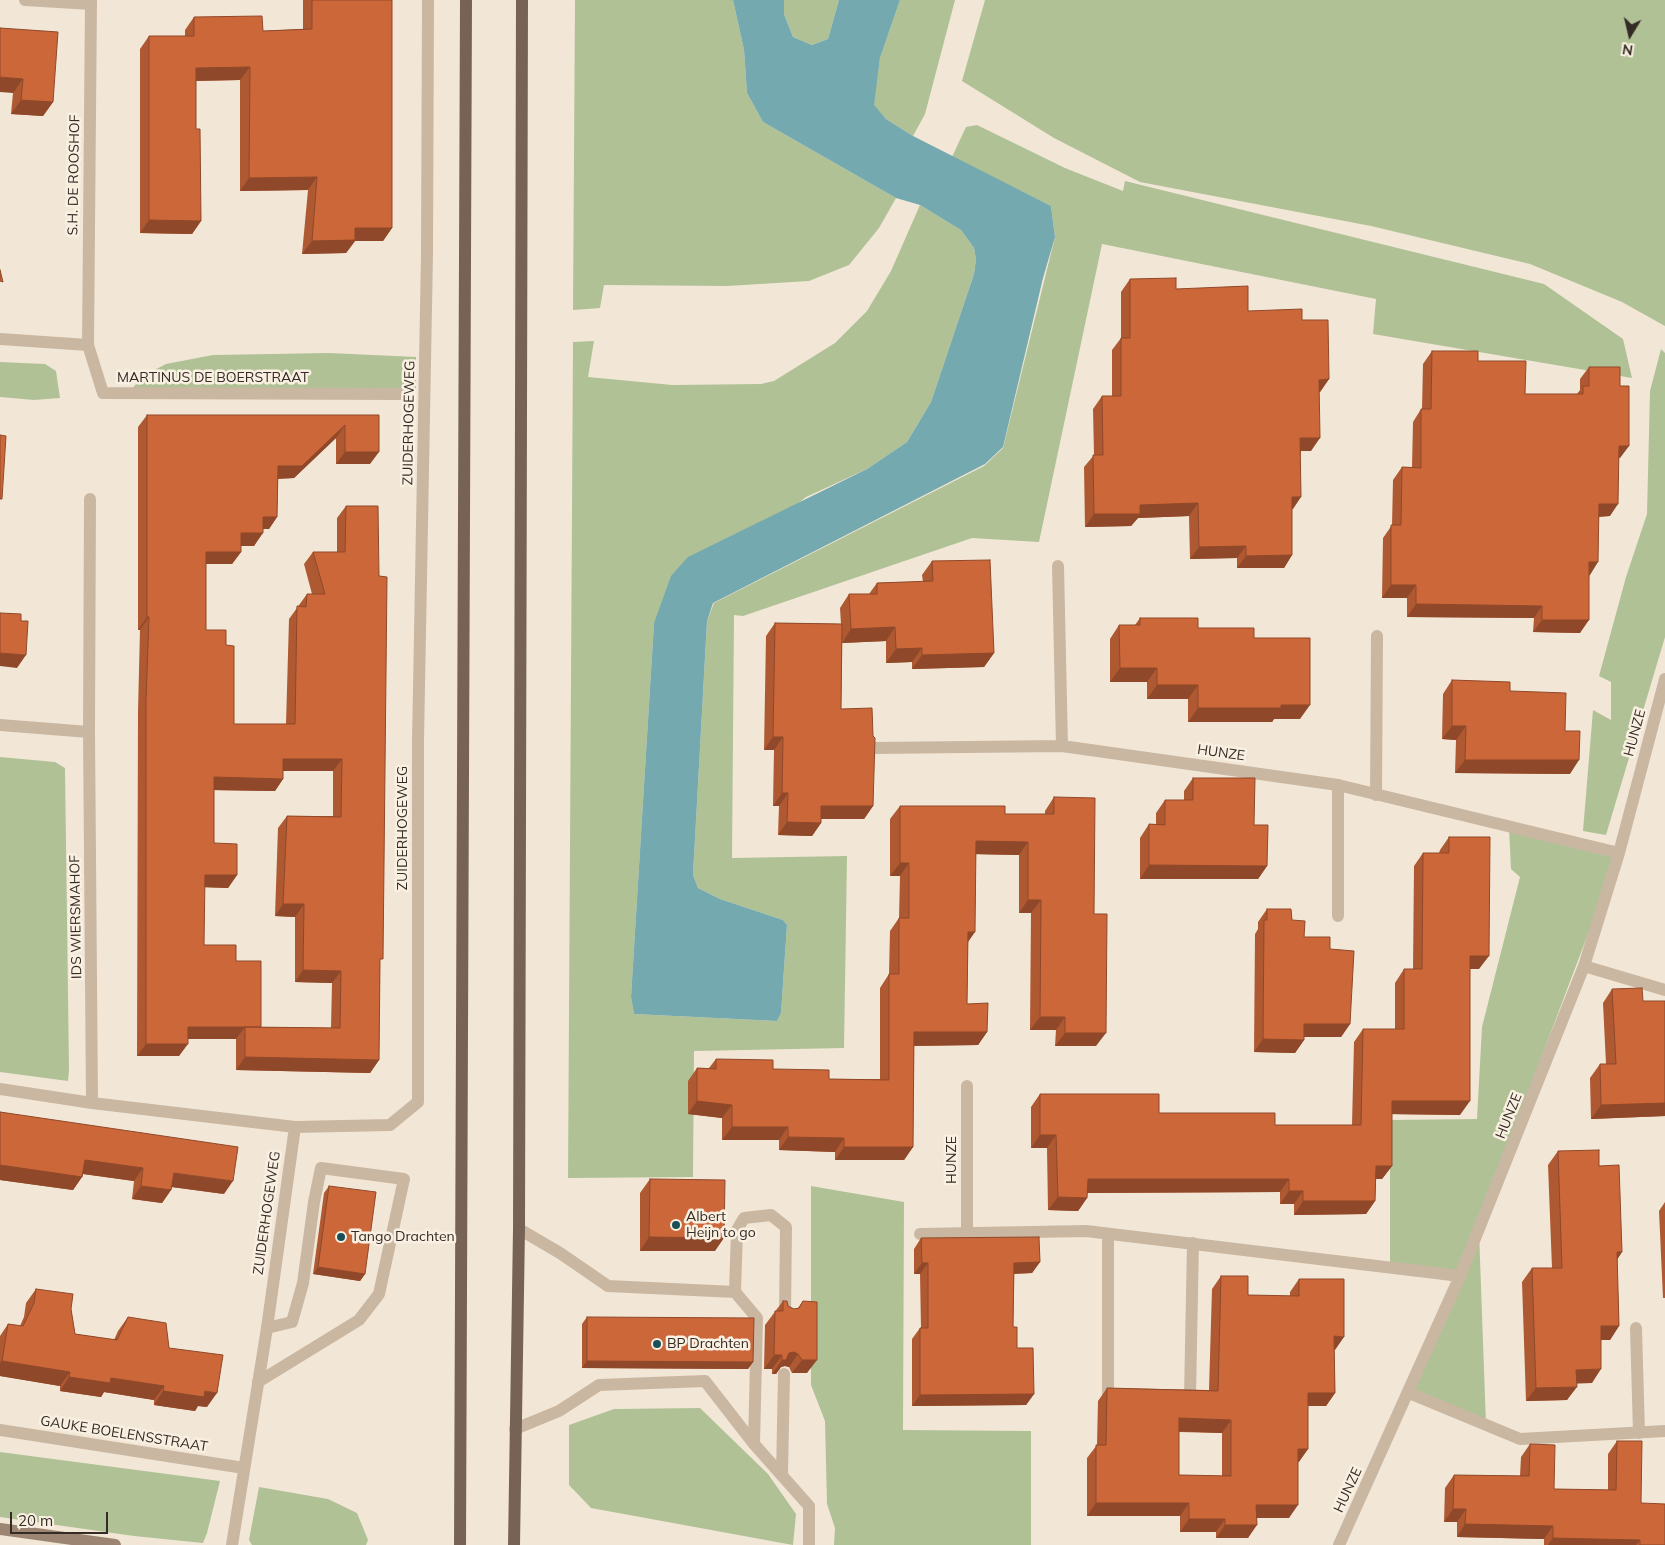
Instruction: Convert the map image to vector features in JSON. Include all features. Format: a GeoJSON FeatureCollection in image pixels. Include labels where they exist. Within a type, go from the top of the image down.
{"type":"FeatureCollection","features":[{"type":"Feature","properties":{"kind":"main road"},"geometry":{"type":"LineString","coordinates":[[460,1545],[466,0]]}},
{"type":"Feature","properties":{"kind":"main road"},"geometry":{"type":"LineString","coordinates":[[514,1545],[519,1229],[522,0]]}},
{"type":"Feature","properties":{"kind":"main road"},"geometry":{"type":"LineString","coordinates":[[0,1529],[115,1545]]}},
{"type":"Feature","properties":{"kind":"street","name":"S.H. DE ROOSHOF"},"geometry":{"type":"LineString","coordinates":[[25,0],[91,2],[88,345]]}},
{"type":"Feature","properties":{"kind":"street","name":"ZUIDERHOGEWEG"},"geometry":{"type":"LineString","coordinates":[[232,1545],[267,1328],[294,1127],[390,1125],[418,1102],[418,742],[428,254],[428,0]]}},
{"type":"Feature","properties":{"kind":"street"},"geometry":{"type":"LineString","coordinates":[[0,339],[88,345]]}},
{"type":"Feature","properties":{"kind":"street","name":"MARTINUS DE BOERSTRAAT"},"geometry":{"type":"LineString","coordinates":[[88,345],[104,393],[401,394]]}},
{"type":"Feature","properties":{"kind":"street","name":"IDS WIERSMAHOF"},"geometry":{"type":"LineString","coordinates":[[90,499],[89,732],[92,1102]]}},
{"type":"Feature","properties":{"kind":"street"},"geometry":{"type":"LineString","coordinates":[[1058,566],[1062,746]]}},
{"type":"Feature","properties":{"kind":"street"},"geometry":{"type":"LineString","coordinates":[[1376,795],[1377,636]]}},
{"type":"Feature","properties":{"kind":"street","name":"HUNZE"},"geometry":{"type":"LineString","coordinates":[[1339,1545],[1460,1276],[1584,966],[1619,853],[1665,679]]}},
{"type":"Feature","properties":{"kind":"street"},"geometry":{"type":"LineString","coordinates":[[0,724],[89,732]]}},
{"type":"Feature","properties":{"kind":"street","name":"HUNZE"},"geometry":{"type":"LineString","coordinates":[[873,748],[1062,746],[1338,785],[1619,853]]}},
{"type":"Feature","properties":{"kind":"street"},"geometry":{"type":"LineString","coordinates":[[1338,785],[1338,916]]}},
{"type":"Feature","properties":{"kind":"street"},"geometry":{"type":"LineString","coordinates":[[1584,966],[1665,990]]}},
{"type":"Feature","properties":{"kind":"street","name":"HUNZE"},"geometry":{"type":"LineString","coordinates":[[967,1086],[967,1234]]}},
{"type":"Feature","properties":{"kind":"street"},"geometry":{"type":"LineString","coordinates":[[0,1089],[294,1127]]}},
{"type":"Feature","properties":{"kind":"street"},"geometry":{"type":"LineString","coordinates":[[258,1382],[359,1320],[379,1294],[404,1179],[321,1168],[314,1202],[304,1283],[292,1322],[267,1328]]}},
{"type":"Feature","properties":{"kind":"street"},"geometry":{"type":"LineString","coordinates":[[754,1444],[757,1318],[735,1292],[737,1230],[744,1218],[771,1216],[786,1227],[784,1315]]}},
{"type":"Feature","properties":{"kind":"street"},"geometry":{"type":"LineString","coordinates":[[519,1229],[560,1253],[608,1286],[735,1292]]}},
{"type":"Feature","properties":{"kind":"street"},"geometry":{"type":"LineString","coordinates":[[920,1234],[1086,1232],[1194,1243],[1460,1276]]}},
{"type":"Feature","properties":{"kind":"street"},"geometry":{"type":"LineString","coordinates":[[1108,1234],[1108,1395]]}},
{"type":"Feature","properties":{"kind":"street"},"geometry":{"type":"LineString","coordinates":[[1190,1396],[1194,1243]]}},
{"type":"Feature","properties":{"kind":"street"},"geometry":{"type":"LineString","coordinates":[[1636,1328],[1639,1433]]}},
{"type":"Feature","properties":{"kind":"street"},"geometry":{"type":"LineString","coordinates":[[782,1475],[784,1374]]}},
{"type":"Feature","properties":{"kind":"street"},"geometry":{"type":"LineString","coordinates":[[516,1429],[559,1411],[599,1385],[705,1381],[754,1444],[809,1506],[809,1545]]}},
{"type":"Feature","properties":{"kind":"street"},"geometry":{"type":"LineString","coordinates":[[1409,1393],[1520,1439],[1665,1431]]}},
{"type":"Feature","properties":{"kind":"street","name":"GAUKE BOELENSSTRAAT"},"geometry":{"type":"LineString","coordinates":[[0,1430],[244,1468]]}},
{"type":"Feature","properties":{"kind":"green space"},"geometry":{"type":"Polygon","coordinates":[[[575,0],[733,0],[744,50],[747,93],[763,122],[896,198],[879,228],[849,265],[809,281],[727,286],[604,285],[600,308],[573,310],[575,0]]]}},
{"type":"Feature","properties":{"kind":"green space"},"geometry":{"type":"Polygon","coordinates":[[[784,0],[839,0],[828,39],[812,45],[793,37],[784,14],[784,0]]]}},
{"type":"Feature","properties":{"kind":"green space"},"geometry":{"type":"Polygon","coordinates":[[[900,0],[955,0],[925,114],[913,136],[886,119],[873,105],[880,58],[900,0]]]}},
{"type":"Feature","properties":{"kind":"green space"},"geometry":{"type":"Polygon","coordinates":[[[985,0],[1665,0],[1665,326],[1622,302],[1530,264],[1371,226],[1140,182],[1054,138],[962,81],[985,0]]]}},
{"type":"Feature","properties":{"kind":"green space"},"geometry":{"type":"Polygon","coordinates":[[[977,125],[1065,168],[1123,191],[1125,181],[1544,284],[1623,339],[1632,378],[1373,334],[1376,299],[1102,244],[1039,542],[972,538],[743,616],[734,615],[732,858],[847,856],[844,1048],[694,1051],[693,1177],[568,1178],[573,342],[594,341],[588,377],[672,385],[761,384],[774,381],[835,343],[867,311],[891,271],[920,205],[961,230],[974,248],[976,259],[974,274],[931,402],[907,442],[867,469],[806,497],[654,623],[631,997],[634,1014],[777,1021],[781,1013],[787,925],[783,920],[720,899],[698,888],[693,875],[707,621],[714,603],[984,466],[1003,448],[1055,237],[1051,206],[952,157],[966,127],[977,125]]]}},
{"type":"Feature","properties":{"kind":"green space"},"geometry":{"type":"Polygon","coordinates":[[[1661,349],[1665,353],[1665,637],[1606,835],[1583,831],[1593,710],[1611,720],[1611,682],[1599,676],[1626,577],[1647,514],[1650,391],[1661,349]]]}},
{"type":"Feature","properties":{"kind":"green space"},"geometry":{"type":"Polygon","coordinates":[[[329,353],[416,357],[416,391],[236,393],[131,390],[143,376],[166,364],[213,355],[329,353]]]}},
{"type":"Feature","properties":{"kind":"green space"},"geometry":{"type":"Polygon","coordinates":[[[0,362],[45,364],[56,371],[60,398],[34,400],[0,397],[0,362]]]}},
{"type":"Feature","properties":{"kind":"green space"},"geometry":{"type":"Polygon","coordinates":[[[0,757],[55,762],[65,768],[68,1081],[0,1072],[0,757]]]}},
{"type":"Feature","properties":{"kind":"green space"},"geometry":{"type":"Polygon","coordinates":[[[1509,827],[1619,852],[1464,1262],[1479,1231],[1486,1425],[1409,1393],[1459,1276],[1390,1268],[1390,1120],[1477,1119],[1482,1027],[1520,877],[1511,869],[1509,827]]]}},
{"type":"Feature","properties":{"kind":"green space"},"geometry":{"type":"Polygon","coordinates":[[[811,1186],[904,1202],[903,1430],[1031,1431],[1031,1545],[834,1545],[835,1528],[827,1504],[825,1421],[811,1385],[811,1186]]]}},
{"type":"Feature","properties":{"kind":"green space"},"geometry":{"type":"Polygon","coordinates":[[[700,1408],[768,1474],[796,1514],[793,1545],[591,1508],[569,1485],[569,1425],[614,1409],[700,1408]]]}},
{"type":"Feature","properties":{"kind":"green space"},"geometry":{"type":"Polygon","coordinates":[[[0,1452],[220,1481],[203,1543],[134,1536],[0,1517],[0,1452]]]}},
{"type":"Feature","properties":{"kind":"green space"},"geometry":{"type":"Polygon","coordinates":[[[259,1487],[328,1499],[357,1513],[368,1540],[366,1545],[252,1545],[249,1540],[259,1487]]]}},
{"type":"Feature","properties":{"kind":"water"},"geometry":{"type":"Polygon","coordinates":[[[733,0],[784,0],[784,14],[793,37],[812,45],[828,39],[839,0],[900,0],[880,58],[874,105],[886,119],[913,136],[1051,206],[1055,237],[1043,278],[1003,447],[985,464],[713,603],[707,621],[693,875],[698,888],[720,899],[783,920],[787,925],[781,1013],[777,1021],[634,1014],[631,997],[654,623],[671,576],[688,557],[867,469],[907,442],[931,402],[974,274],[976,259],[974,248],[961,230],[920,205],[896,198],[763,122],[747,93],[744,50],[733,0]]]}},
{"type":"Feature","properties":{"kind":"building"},"geometry":{"type":"Polygon","coordinates":[[[312,0],[392,0],[392,228],[355,228],[355,240],[312,241],[317,177],[249,178],[250,67],[196,68],[196,129],[200,129],[201,221],[149,220],[149,36],[194,36],[194,17],[262,16],[263,31],[312,29],[312,0]]]}},
{"type":"Feature","properties":{"kind":"building"},"geometry":{"type":"Polygon","coordinates":[[[0,28],[58,32],[53,102],[21,100],[23,79],[0,77],[0,28]]]}},
{"type":"Feature","properties":{"kind":"building"},"geometry":{"type":"Polygon","coordinates":[[[0,270],[3,282],[0,281],[0,270]]]}},
{"type":"Feature","properties":{"kind":"building"},"geometry":{"type":"Polygon","coordinates":[[[1176,278],[1176,289],[1248,286],[1248,311],[1302,309],[1302,320],[1328,320],[1329,379],[1319,380],[1320,438],[1300,438],[1301,497],[1292,497],[1292,555],[1246,556],[1246,546],[1199,547],[1198,503],[1140,505],[1140,514],[1094,514],[1093,455],[1103,455],[1102,396],[1121,396],[1121,338],[1130,338],[1130,279],[1176,278]]]}},
{"type":"Feature","properties":{"kind":"building"},"geometry":{"type":"Polygon","coordinates":[[[1432,351],[1478,351],[1478,361],[1526,361],[1525,394],[1583,394],[1583,386],[1589,386],[1589,367],[1620,367],[1620,386],[1629,386],[1629,446],[1619,446],[1618,504],[1599,504],[1598,562],[1589,562],[1589,620],[1542,620],[1542,606],[1416,604],[1416,585],[1391,585],[1391,525],[1401,525],[1402,467],[1421,468],[1421,409],[1431,409],[1432,351]]]}},
{"type":"Feature","properties":{"kind":"building"},"geometry":{"type":"Polygon","coordinates":[[[147,415],[379,415],[379,452],[345,452],[345,425],[302,466],[278,466],[277,517],[263,517],[263,533],[241,533],[241,552],[206,552],[206,630],[226,630],[226,645],[234,646],[234,724],[295,724],[297,606],[306,607],[307,594],[325,594],[313,552],[345,552],[346,506],[378,506],[379,576],[387,577],[383,959],[380,959],[379,1060],[245,1057],[245,1027],[188,1027],[188,1044],[146,1044],[146,699],[149,617],[147,617],[147,415]],[[283,759],[283,779],[214,777],[214,843],[237,844],[237,875],[205,875],[204,945],[236,945],[236,961],[261,961],[261,1027],[245,1027],[340,1028],[341,971],[303,970],[304,904],[283,904],[287,816],[341,817],[342,759],[283,759]]]}},
{"type":"Feature","properties":{"kind":"building"},"geometry":{"type":"Polygon","coordinates":[[[0,435],[6,436],[2,499],[0,499],[0,435]]]}},
{"type":"Feature","properties":{"kind":"building"},"geometry":{"type":"Polygon","coordinates":[[[990,560],[994,653],[922,655],[922,648],[896,649],[895,627],[851,629],[849,594],[877,594],[877,583],[933,581],[932,561],[990,560]]]}},
{"type":"Feature","properties":{"kind":"building"},"geometry":{"type":"Polygon","coordinates":[[[0,613],[21,614],[21,621],[28,621],[26,655],[0,653],[0,613]]]}},
{"type":"Feature","properties":{"kind":"building"},"geometry":{"type":"Polygon","coordinates":[[[1140,618],[1198,618],[1198,628],[1254,628],[1254,638],[1310,638],[1310,705],[1281,705],[1281,708],[1198,708],[1198,685],[1157,685],[1157,668],[1120,668],[1119,625],[1140,625],[1140,618]]]}},
{"type":"Feature","properties":{"kind":"building"},"geometry":{"type":"Polygon","coordinates":[[[775,623],[842,624],[841,709],[872,708],[873,736],[875,738],[873,806],[821,806],[821,823],[787,822],[788,793],[782,793],[783,737],[773,737],[775,623]]]}},
{"type":"Feature","properties":{"kind":"building"},"geometry":{"type":"Polygon","coordinates":[[[1452,680],[1510,682],[1510,691],[1566,693],[1565,731],[1580,731],[1579,760],[1465,760],[1466,726],[1452,726],[1452,680]]]}},
{"type":"Feature","properties":{"kind":"building"},"geometry":{"type":"Polygon","coordinates":[[[1193,778],[1255,778],[1254,825],[1268,825],[1267,866],[1149,865],[1149,824],[1165,825],[1165,800],[1193,800],[1193,778]]]}},
{"type":"Feature","properties":{"kind":"building"},"geometry":{"type":"Polygon","coordinates":[[[1054,797],[1095,798],[1094,914],[1107,914],[1106,1033],[1065,1033],[1065,1017],[1040,1017],[1041,900],[1028,900],[1028,842],[976,841],[975,932],[968,932],[967,1004],[988,1003],[987,1032],[914,1032],[913,1147],[844,1147],[844,1138],[788,1137],[788,1127],[732,1127],[732,1105],[697,1101],[697,1068],[716,1069],[716,1059],[773,1060],[773,1069],[829,1070],[829,1079],[889,1080],[889,974],[899,974],[899,918],[909,918],[909,863],[900,863],[900,806],[1005,806],[1005,814],[1054,814],[1054,797]]]}},
{"type":"Feature","properties":{"kind":"building"},"geometry":{"type":"Polygon","coordinates":[[[1449,837],[1490,837],[1489,956],[1470,956],[1470,1101],[1392,1101],[1392,1166],[1376,1166],[1375,1201],[1303,1201],[1303,1191],[1289,1191],[1289,1179],[1088,1179],[1087,1198],[1058,1197],[1056,1135],[1040,1135],[1040,1094],[1159,1094],[1159,1113],[1275,1113],[1275,1125],[1361,1125],[1363,1029],[1404,1029],[1404,969],[1422,969],[1423,853],[1449,853],[1449,837]]]}},
{"type":"Feature","properties":{"kind":"building"},"geometry":{"type":"Polygon","coordinates":[[[1267,909],[1291,909],[1292,920],[1305,921],[1304,937],[1330,937],[1330,949],[1354,951],[1350,1024],[1304,1024],[1304,1040],[1263,1039],[1264,920],[1267,920],[1267,909]]]}},
{"type":"Feature","properties":{"kind":"building"},"geometry":{"type":"Polygon","coordinates":[[[1642,988],[1643,1001],[1665,1001],[1665,1103],[1601,1105],[1600,1064],[1616,1064],[1612,989],[1642,988]]]}},
{"type":"Feature","properties":{"kind":"building"},"geometry":{"type":"Polygon","coordinates":[[[0,1112],[238,1147],[233,1181],[174,1173],[171,1190],[141,1186],[143,1168],[85,1160],[82,1177],[0,1165],[0,1112]]]}},
{"type":"Feature","properties":{"kind":"building"},"geometry":{"type":"Polygon","coordinates":[[[1599,1150],[1599,1166],[1619,1165],[1622,1252],[1617,1252],[1619,1326],[1601,1326],[1601,1369],[1576,1370],[1577,1387],[1536,1388],[1532,1268],[1562,1268],[1558,1151],[1599,1150]]]}},
{"type":"Feature","properties":{"kind":"building"},"geometry":{"type":"Polygon","coordinates":[[[650,1179],[725,1180],[724,1238],[649,1237],[650,1179]]]}},
{"type":"Feature","properties":{"kind":"building"},"geometry":{"type":"Polygon","coordinates":[[[329,1186],[376,1192],[365,1274],[318,1267],[329,1186]]]}},
{"type":"Feature","properties":{"kind":"building"},"geometry":{"type":"Polygon","coordinates":[[[1039,1237],[1040,1262],[1014,1263],[1013,1327],[1017,1327],[1017,1348],[1033,1348],[1034,1394],[920,1395],[920,1328],[928,1328],[928,1263],[922,1263],[921,1238],[1039,1237]]]}},
{"type":"Feature","properties":{"kind":"building"},"geometry":{"type":"Polygon","coordinates":[[[1221,1276],[1248,1276],[1248,1295],[1299,1296],[1299,1279],[1344,1279],[1344,1337],[1334,1336],[1335,1393],[1308,1393],[1308,1449],[1298,1449],[1298,1505],[1256,1505],[1257,1525],[1225,1525],[1225,1519],[1189,1519],[1189,1503],[1096,1503],[1096,1445],[1106,1445],[1107,1388],[1218,1391],[1221,1276]],[[1179,1418],[1179,1475],[1231,1476],[1231,1420],[1179,1418]]]}},
{"type":"Feature","properties":{"kind":"building"},"geometry":{"type":"Polygon","coordinates":[[[36,1289],[73,1294],[71,1309],[75,1334],[117,1340],[128,1317],[166,1323],[169,1348],[223,1355],[217,1393],[205,1391],[204,1397],[163,1391],[164,1386],[111,1378],[110,1383],[69,1377],[70,1372],[2,1361],[8,1324],[23,1326],[34,1303],[36,1289]]]}},
{"type":"Feature","properties":{"kind":"building"},"geometry":{"type":"Polygon","coordinates":[[[783,1301],[787,1301],[788,1306],[794,1309],[799,1308],[803,1301],[817,1302],[817,1360],[802,1360],[794,1352],[789,1353],[786,1360],[782,1360],[782,1355],[774,1355],[775,1311],[783,1311],[783,1301]]]}},
{"type":"Feature","properties":{"kind":"building"},"geometry":{"type":"Polygon","coordinates":[[[587,1317],[754,1318],[753,1362],[587,1361],[587,1317]]]}},
{"type":"Feature","properties":{"kind":"building"},"geometry":{"type":"Polygon","coordinates":[[[1617,1441],[1642,1441],[1641,1503],[1665,1504],[1665,1545],[1640,1545],[1640,1540],[1553,1538],[1553,1526],[1465,1524],[1466,1509],[1453,1509],[1454,1475],[1529,1476],[1530,1444],[1555,1445],[1554,1489],[1616,1490],[1617,1441]]]}},
{"type":"Feature","properties":{"kind":"place","name":"Albert Heijn to go"},"geometry":{"type":"Point","coordinates":[676,1225]}},
{"type":"Feature","properties":{"kind":"place","name":"Tango Drachten"},"geometry":{"type":"Point","coordinates":[341,1237]}},
{"type":"Feature","properties":{"kind":"place","name":"BP Drachten"},"geometry":{"type":"Point","coordinates":[657,1344]}}]}
